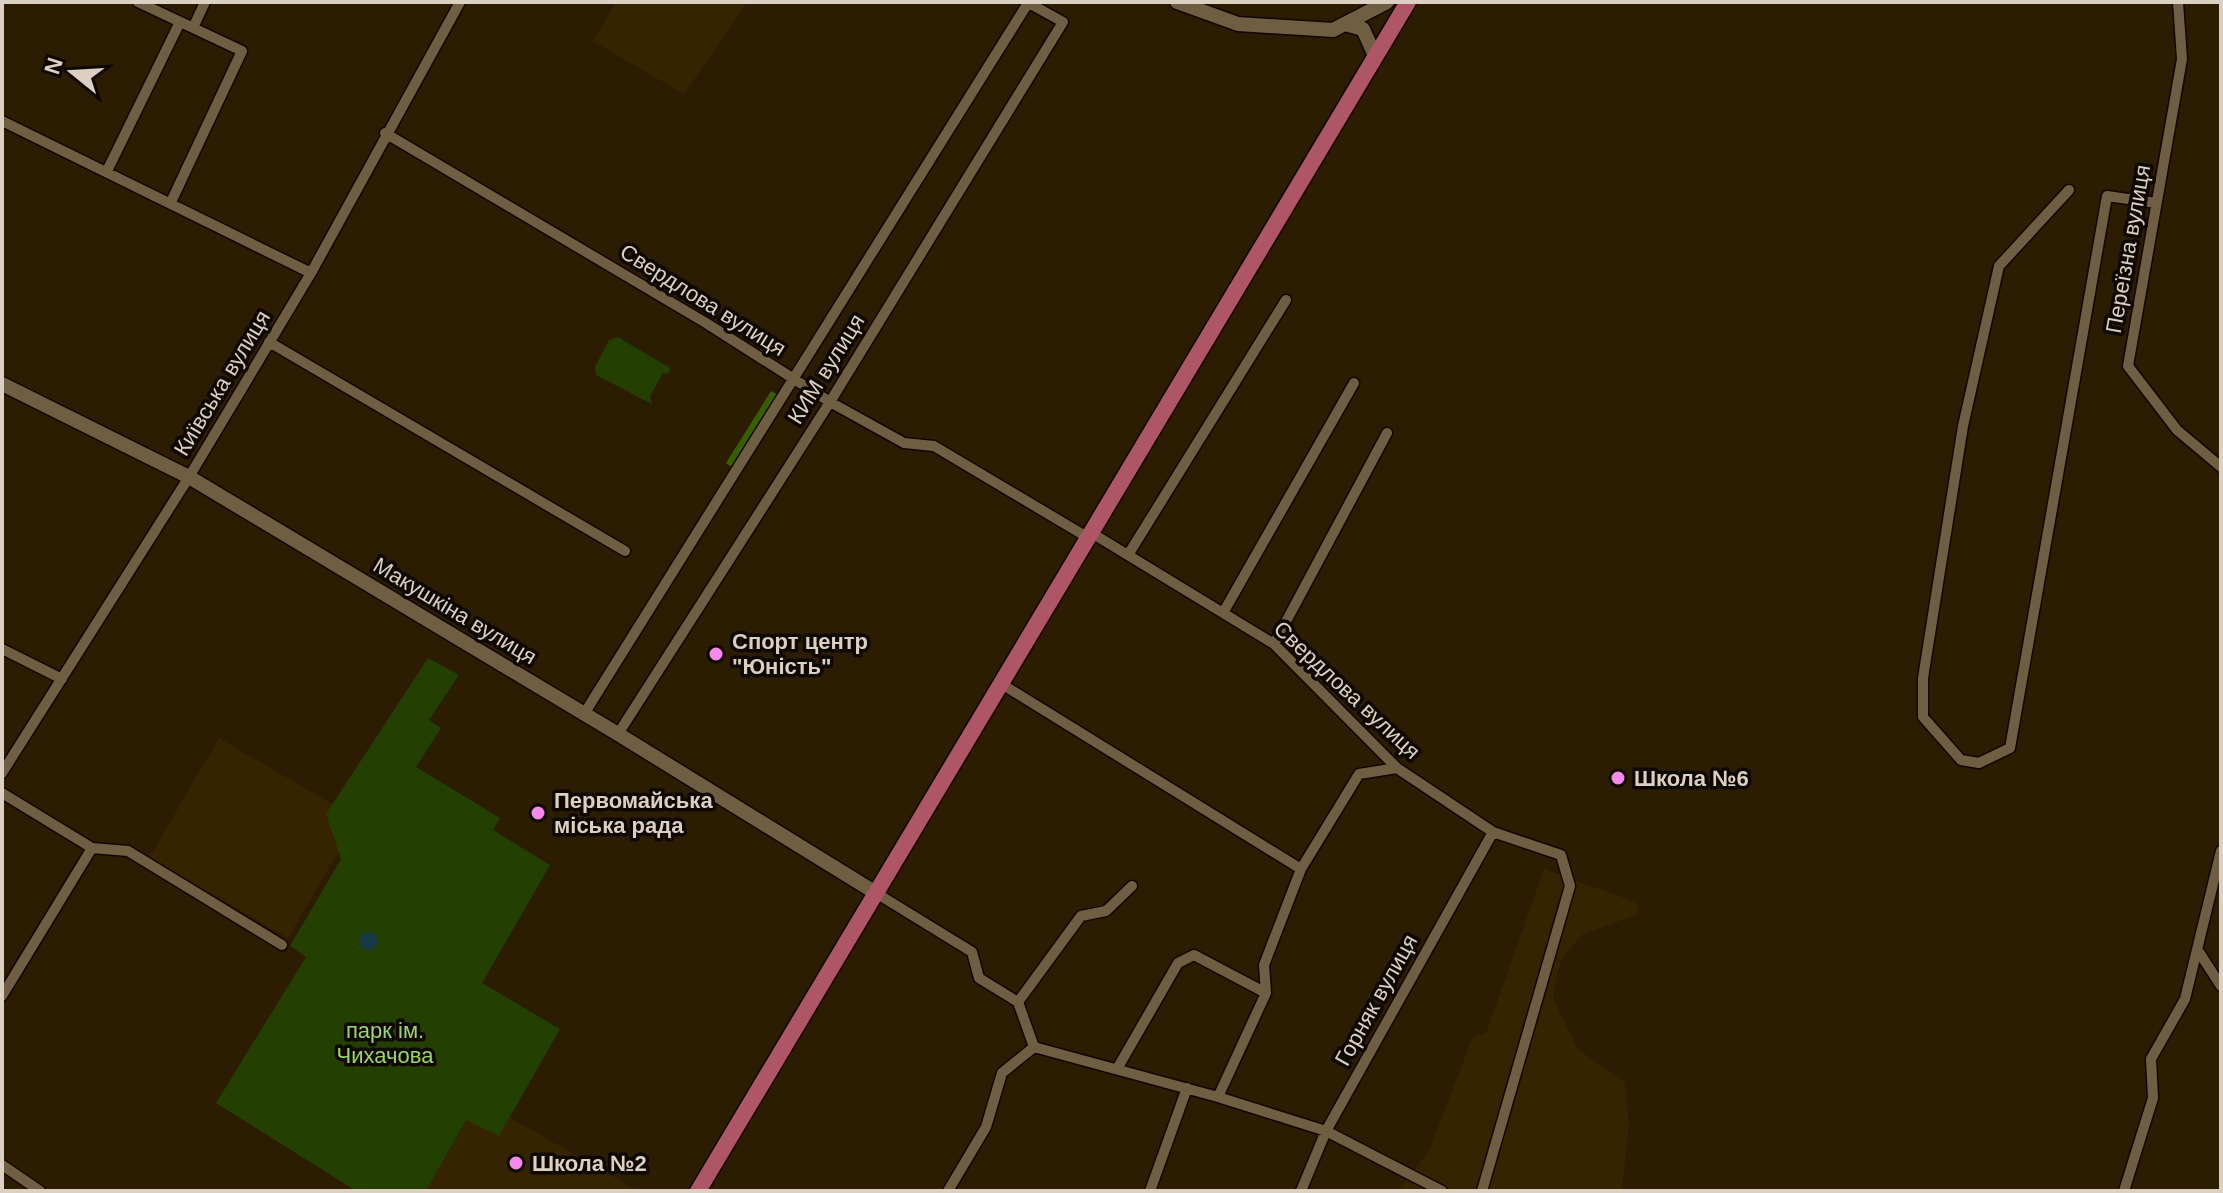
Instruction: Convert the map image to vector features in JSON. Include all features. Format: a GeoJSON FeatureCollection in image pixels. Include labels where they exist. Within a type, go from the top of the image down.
{"type":"FeatureCollection","features":[{"type":"Feature","properties":{"kind":"main road"},"geometry":{"type":"LineString","coordinates":[[698,1191],[1408,2]]}},
{"type":"Feature","properties":{"kind":"street"},"geometry":{"type":"LineString","coordinates":[[138,2],[242,51],[171,202]]}},
{"type":"Feature","properties":{"kind":"street"},"geometry":{"type":"LineString","coordinates":[[193,28],[205,2]]}},
{"type":"Feature","properties":{"kind":"street","name":"Київська вулиця"},"geometry":{"type":"LineString","coordinates":[[2,773],[189,477],[311,273],[385,133],[460,2]]}},
{"type":"Feature","properties":{"kind":"street","name":"КИМ вулиця"},"geometry":{"type":"LineString","coordinates":[[584,714],[795,381],[1028,2],[1063,22],[830,402],[618,734]]}},
{"type":"Feature","properties":{"kind":"street"},"geometry":{"type":"LineString","coordinates":[[1177,2],[1238,24],[1333,30],[1387,2]]}},
{"type":"Feature","properties":{"kind":"street","name":"Переїзна вулиця"},"geometry":{"type":"LineString","coordinates":[[2178,2],[2182,59],[2128,366],[2177,430],[2221,467]]}},
{"type":"Feature","properties":{"kind":"street"},"geometry":{"type":"LineString","coordinates":[[107,171],[180,22]]}},
{"type":"Feature","properties":{"kind":"street"},"geometry":{"type":"LineString","coordinates":[[1345,24],[1363,29],[1375,56]]}},
{"type":"Feature","properties":{"kind":"street"},"geometry":{"type":"LineString","coordinates":[[2,121],[311,273]]}},
{"type":"Feature","properties":{"kind":"street","name":"Свердлова вулиця"},"geometry":{"type":"LineString","coordinates":[[385,133],[706,323],[830,402],[904,443],[934,446],[1128,555],[1274,644],[1397,768],[1493,832],[1561,855],[1570,886],[1482,1191]]}},
{"type":"Feature","properties":{"kind":"street"},"geometry":{"type":"LineString","coordinates":[[2069,190],[1999,266],[1963,426],[1923,678],[1923,717],[1961,760],[1979,763],[2010,748],[2107,196],[2156,203]]}},
{"type":"Feature","properties":{"kind":"street"},"geometry":{"type":"LineString","coordinates":[[1128,555],[1286,300]]}},
{"type":"Feature","properties":{"kind":"street"},"geometry":{"type":"LineString","coordinates":[[269,342],[625,551]]}},
{"type":"Feature","properties":{"kind":"street"},"geometry":{"type":"LineString","coordinates":[[1223,613],[1354,383]]}},
{"type":"Feature","properties":{"kind":"street","name":"Макушкіна вулиця"},"geometry":{"type":"LineString","coordinates":[[2,384],[189,477],[876,893]]}},
{"type":"Feature","properties":{"kind":"street"},"geometry":{"type":"LineString","coordinates":[[1274,644],[1387,433]]}},
{"type":"Feature","properties":{"kind":"street"},"geometry":{"type":"LineString","coordinates":[[2,649],[62,679]]}},
{"type":"Feature","properties":{"kind":"street"},"geometry":{"type":"LineString","coordinates":[[1000,683],[1301,869]]}},
{"type":"Feature","properties":{"kind":"street"},"geometry":{"type":"LineString","coordinates":[[1218,1097],[1266,993],[1264,965],[1301,869],[1359,774],[1397,768]]}},
{"type":"Feature","properties":{"kind":"street"},"geometry":{"type":"LineString","coordinates":[[2,793],[92,848],[128,851],[282,945]]}},
{"type":"Feature","properties":{"kind":"street","name":"Горняк вулиця"},"geometry":{"type":"LineString","coordinates":[[1301,1191],[1326,1131],[1493,832]]}},
{"type":"Feature","properties":{"kind":"street"},"geometry":{"type":"LineString","coordinates":[[2,996],[92,848]]}},
{"type":"Feature","properties":{"kind":"street"},"geometry":{"type":"LineString","coordinates":[[2124,1191],[2153,1098],[2151,1059],[2185,999],[2199,952],[2221,851]]}},
{"type":"Feature","properties":{"kind":"street"},"geometry":{"type":"LineString","coordinates":[[1018,1002],[1081,916],[1106,911],[1132,886]]}},
{"type":"Feature","properties":{"kind":"street"},"geometry":{"type":"LineString","coordinates":[[876,893],[972,952],[979,978],[1018,1002],[1034,1047]]}},
{"type":"Feature","properties":{"kind":"street"},"geometry":{"type":"LineString","coordinates":[[2199,952],[2221,986]]}},
{"type":"Feature","properties":{"kind":"street"},"geometry":{"type":"LineString","coordinates":[[1117,1069],[1178,963],[1194,955],[1266,993]]}},
{"type":"Feature","properties":{"kind":"street"},"geometry":{"type":"LineString","coordinates":[[1034,1047],[1187,1088],[1326,1131],[1442,1191]]}},
{"type":"Feature","properties":{"kind":"street"},"geometry":{"type":"LineString","coordinates":[[948,1191],[986,1127],[1002,1073],[1034,1047]]}},
{"type":"Feature","properties":{"kind":"street"},"geometry":{"type":"LineString","coordinates":[[1150,1191],[1187,1088]]}},
{"type":"Feature","properties":{"kind":"street"},"geometry":{"type":"LineString","coordinates":[[2,1165],[40,1191]]}},
{"type":"Feature","properties":{"kind":"shaded area"},"geometry":{"type":"Polygon","coordinates":[[[617,2],[748,2],[684,94],[592,41],[617,2]]]}},
{"type":"Feature","properties":{"kind":"shaded area"},"geometry":{"type":"Polygon","coordinates":[[[219,738],[358,819],[288,938],[149,858],[219,738]]]}},
{"type":"Feature","properties":{"kind":"shaded area"},"geometry":{"type":"Polygon","coordinates":[[[1544,869],[1636,902],[1639,914],[1583,934],[1561,959],[1553,998],[1578,1049],[1625,1082],[1629,1126],[1622,1191],[1397,1191],[1429,1151],[1472,1038],[1486,1033],[1544,869]]]}},
{"type":"Feature","properties":{"kind":"shaded area","name":"Школа №2"},"geometry":{"type":"Polygon","coordinates":[[[509,1117],[639,1191],[426,1191],[466,1120],[499,1135],[509,1117]]]}},
{"type":"Feature","properties":{"kind":"green space"},"geometry":{"type":"Polygon","coordinates":[[[618,337],[670,368],[669,374],[663,373],[650,396],[652,404],[596,375],[595,367],[609,340],[618,337]]]}},
{"type":"Feature","properties":{"kind":"green space"},"geometry":{"type":"Polygon","coordinates":[[[771,391],[778,395],[733,468],[726,463],[771,391]]]}},
{"type":"Feature","properties":{"kind":"green space","name":"парк ім. Чихачова"},"geometry":{"type":"Polygon","coordinates":[[[428,658],[459,675],[429,720],[441,728],[416,767],[500,818],[493,830],[550,865],[482,983],[560,1029],[499,1136],[466,1120],[426,1191],[353,1189],[216,1103],[306,957],[290,946],[341,859],[326,814],[428,658]]]}},
{"type":"Feature","properties":{"kind":"water"},"geometry":{"type":"Polygon","coordinates":[[[368,932],[377,941],[368,950],[359,941],[368,932]]]}},
{"type":"Feature","properties":{"kind":"place","name":"Спорт центр \"Юність\""},"geometry":{"type":"Point","coordinates":[716,654]}},
{"type":"Feature","properties":{"kind":"place","name":"Школа №6"},"geometry":{"type":"Point","coordinates":[1618,778]}},
{"type":"Feature","properties":{"kind":"place","name":"Первомайська міська рада"},"geometry":{"type":"Point","coordinates":[538,813]}},
{"type":"Feature","properties":{"kind":"place","name":"Школа №2"},"geometry":{"type":"Point","coordinates":[516,1163]}}]}
